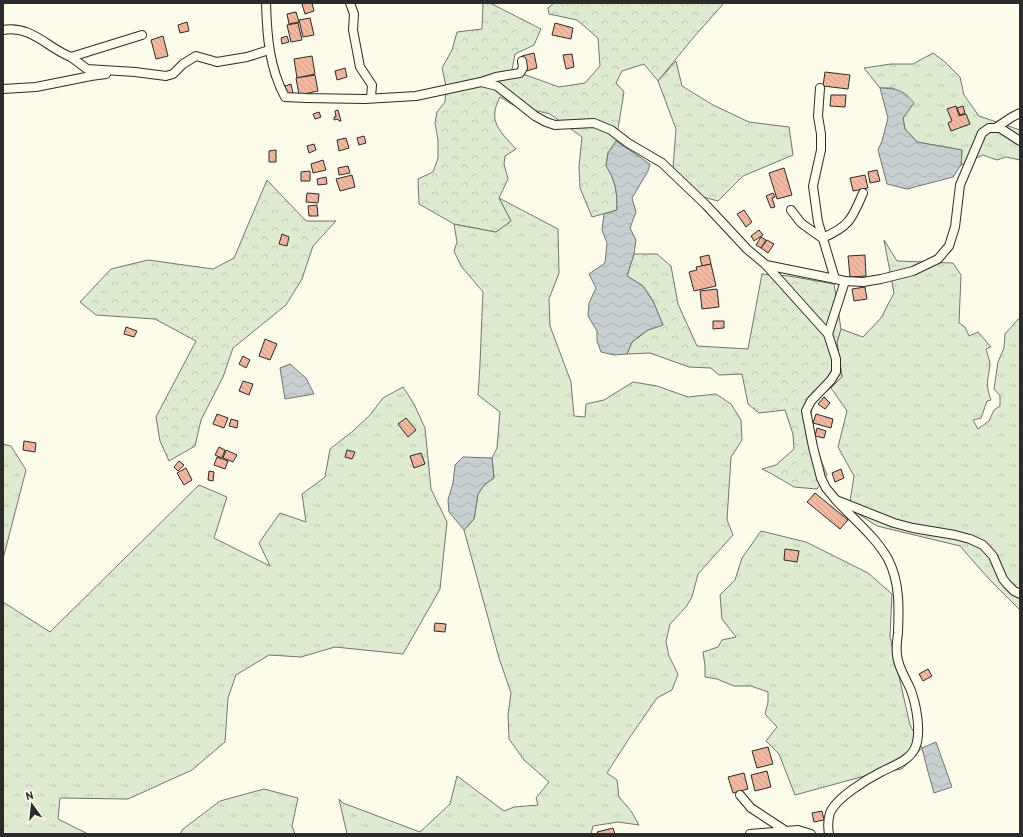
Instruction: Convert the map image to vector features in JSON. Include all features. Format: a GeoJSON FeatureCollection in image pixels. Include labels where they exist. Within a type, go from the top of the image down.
{"type":"FeatureCollection","features":[{"type":"Feature","properties":{"kind":"street"},"geometry":{"type":"LineString","coordinates":[[266,3],[269,50],[273,68],[285,96],[306,98],[416,96],[481,82],[496,77],[520,73],[523,68],[522,61]]}},
{"type":"Feature","properties":{"kind":"street"},"geometry":{"type":"LineString","coordinates":[[350,3],[354,14],[353,30],[360,67],[372,85],[371,98]]}},
{"type":"Feature","properties":{"kind":"street"},"geometry":{"type":"LineString","coordinates":[[3,30],[12,28],[32,34],[71,57],[87,69],[135,72],[166,76],[173,74],[196,56],[217,62],[247,57],[269,50]]}},
{"type":"Feature","properties":{"kind":"street"},"geometry":{"type":"LineString","coordinates":[[71,57],[142,35]]}},
{"type":"Feature","properties":{"kind":"street"},"geometry":{"type":"LineString","coordinates":[[3,89],[36,87],[91,76],[135,72]]}},
{"type":"Feature","properties":{"kind":"street"},"geometry":{"type":"LineString","coordinates":[[481,82],[497,86],[535,116],[546,122],[560,125],[594,123],[611,130],[628,143],[662,163],[706,205],[747,249],[766,265],[828,334],[836,360],[836,372],[831,380],[811,401],[806,411],[813,447],[821,478],[826,488],[845,510],[866,530],[888,559],[894,573],[899,596],[897,654],[900,668],[911,691],[919,732],[916,746],[906,759],[880,772],[849,792],[834,806],[830,814],[829,834]]}},
{"type":"Feature","properties":{"kind":"street"},"geometry":{"type":"LineString","coordinates":[[820,88],[818,116],[821,134],[821,150],[812,186],[818,222],[835,279]]}},
{"type":"Feature","properties":{"kind":"street"},"geometry":{"type":"LineString","coordinates":[[766,265],[845,281],[863,282],[913,271],[938,259],[949,246],[955,227],[960,185],[982,133],[989,128],[997,127],[1020,113]]}},
{"type":"Feature","properties":{"kind":"street"},"geometry":{"type":"LineString","coordinates":[[997,127],[1020,141]]}},
{"type":"Feature","properties":{"kind":"street"},"geometry":{"type":"LineString","coordinates":[[822,238],[834,233],[850,221],[863,194]]}},
{"type":"Feature","properties":{"kind":"street"},"geometry":{"type":"LineString","coordinates":[[791,210],[801,223],[822,238]]}},
{"type":"Feature","properties":{"kind":"street"},"geometry":{"type":"LineString","coordinates":[[828,334],[845,281]]}},
{"type":"Feature","properties":{"kind":"street"},"geometry":{"type":"LineString","coordinates":[[836,500],[894,523],[913,528],[955,535],[970,539],[983,545],[993,556],[1003,579],[1014,591],[1020,594]]}},
{"type":"Feature","properties":{"kind":"street"},"geometry":{"type":"LineString","coordinates":[[740,795],[751,808],[786,831]]}},
{"type":"Feature","properties":{"kind":"street"},"geometry":{"type":"LineString","coordinates":[[750,834],[798,830],[811,834]]}},
{"type":"Feature","properties":{"kind":"green space"},"geometry":{"type":"Polygon","coordinates":[[[483,3],[490,3],[541,29],[534,45],[515,54],[512,70],[559,87],[585,83],[600,66],[598,38],[577,20],[549,14],[548,8],[554,3],[724,3],[658,81],[644,64],[622,71],[616,83],[624,92],[616,141],[608,153],[606,165],[615,187],[617,210],[592,217],[580,188],[579,167],[582,137],[550,114],[513,105],[500,97],[496,106],[495,120],[500,131],[516,149],[505,156],[504,164],[508,179],[499,198],[511,221],[496,232],[454,224],[419,204],[418,179],[433,172],[438,158],[438,140],[435,123],[437,112],[445,102],[446,86],[442,68],[452,50],[457,32],[482,29],[483,3]]]}},
{"type":"Feature","properties":{"kind":"green space"},"geometry":{"type":"Polygon","coordinates":[[[933,53],[945,62],[960,77],[964,95],[979,116],[1020,130],[1020,160],[1006,157],[997,160],[983,155],[961,165],[962,150],[917,142],[905,129],[903,118],[913,103],[893,88],[880,88],[864,68],[891,64],[913,64],[933,53]]]}},
{"type":"Feature","properties":{"kind":"green space"},"geometry":{"type":"Polygon","coordinates":[[[676,61],[682,86],[713,105],[749,122],[789,127],[793,155],[743,176],[718,201],[703,197],[673,168],[676,129],[658,81],[676,61]]]}},
{"type":"Feature","properties":{"kind":"green space"},"geometry":{"type":"Polygon","coordinates":[[[267,180],[306,221],[336,221],[313,246],[302,279],[286,305],[233,348],[223,377],[201,420],[195,446],[169,461],[160,441],[156,417],[196,341],[155,319],[96,315],[80,302],[111,269],[148,260],[213,269],[234,258],[267,180]]]}},
{"type":"Feature","properties":{"kind":"green space"},"geometry":{"type":"Polygon","coordinates":[[[499,198],[558,229],[559,273],[549,299],[550,326],[571,382],[574,416],[585,417],[586,404],[604,400],[633,382],[657,386],[688,397],[716,394],[731,404],[741,420],[742,440],[731,457],[727,520],[733,535],[698,574],[692,597],[686,607],[670,624],[666,642],[669,656],[678,674],[672,690],[657,698],[607,773],[617,780],[619,797],[631,811],[639,825],[618,822],[593,826],[591,834],[347,834],[339,799],[343,803],[420,832],[450,804],[457,776],[504,811],[514,807],[538,805],[536,798],[549,782],[524,760],[509,739],[508,715],[511,693],[499,658],[464,530],[474,519],[478,494],[485,484],[494,478],[492,458],[497,448],[500,412],[478,395],[483,292],[461,266],[454,251],[457,242],[454,224],[496,232],[511,221],[499,198]]]}},
{"type":"Feature","properties":{"kind":"green space"},"geometry":{"type":"Polygon","coordinates":[[[884,240],[897,261],[953,263],[961,275],[959,323],[965,327],[969,336],[978,332],[991,347],[986,349],[990,363],[988,386],[991,400],[987,401],[981,418],[973,420],[978,429],[989,421],[994,410],[1000,406],[1000,396],[994,389],[998,362],[1004,348],[1005,334],[1020,317],[1020,610],[989,579],[960,546],[877,526],[849,508],[854,476],[838,447],[847,411],[831,388],[842,377],[837,342],[841,329],[863,337],[881,318],[894,293],[884,240]]]}},
{"type":"Feature","properties":{"kind":"green space"},"geometry":{"type":"Polygon","coordinates":[[[634,254],[657,254],[671,266],[678,304],[697,346],[748,349],[762,274],[789,276],[834,284],[841,329],[837,342],[842,377],[813,405],[811,412],[811,421],[815,440],[827,475],[817,489],[794,487],[762,469],[776,465],[794,449],[793,434],[785,410],[759,413],[748,404],[742,374],[719,375],[711,368],[689,367],[650,353],[627,354],[632,342],[648,330],[663,325],[653,301],[643,286],[627,276],[634,254]]]}},
{"type":"Feature","properties":{"kind":"green space"},"geometry":{"type":"Polygon","coordinates":[[[403,387],[414,404],[425,428],[431,489],[447,522],[440,589],[403,654],[335,647],[301,657],[269,655],[236,675],[228,698],[225,742],[192,770],[128,799],[60,798],[58,819],[88,834],[3,834],[3,602],[50,632],[199,485],[227,497],[214,538],[270,566],[259,543],[280,513],[306,522],[302,494],[325,477],[330,449],[370,415],[383,398],[403,387]]]}},
{"type":"Feature","properties":{"kind":"green space"},"geometry":{"type":"Polygon","coordinates":[[[3,444],[11,446],[26,470],[3,559],[3,444]]]}},
{"type":"Feature","properties":{"kind":"green space"},"geometry":{"type":"Polygon","coordinates":[[[761,531],[806,542],[868,573],[892,594],[890,637],[910,725],[922,748],[902,769],[872,774],[795,795],[779,754],[766,741],[777,727],[765,714],[768,702],[768,692],[751,686],[734,686],[717,679],[705,677],[703,652],[718,647],[722,640],[736,637],[722,619],[720,595],[735,580],[742,558],[761,531]]]}},
{"type":"Feature","properties":{"kind":"green space"},"geometry":{"type":"Polygon","coordinates":[[[264,789],[298,798],[292,826],[295,834],[180,834],[183,829],[220,801],[264,789]]]}},
{"type":"Feature","properties":{"kind":"water"},"geometry":{"type":"Polygon","coordinates":[[[880,88],[903,92],[914,103],[903,118],[905,129],[917,142],[962,150],[961,165],[953,177],[907,189],[887,184],[878,150],[888,118],[880,88]]]}},
{"type":"Feature","properties":{"kind":"water"},"geometry":{"type":"Polygon","coordinates":[[[616,141],[650,164],[648,171],[632,198],[636,212],[630,228],[636,240],[634,254],[627,276],[643,286],[653,301],[663,325],[648,330],[632,342],[627,354],[614,355],[601,352],[597,341],[597,331],[588,316],[589,303],[596,288],[589,274],[605,263],[607,243],[602,230],[604,214],[617,210],[615,187],[606,166],[608,153],[616,141]]]}},
{"type":"Feature","properties":{"kind":"water"},"geometry":{"type":"Polygon","coordinates":[[[290,364],[306,378],[314,394],[285,399],[280,368],[290,364]]]}},
{"type":"Feature","properties":{"kind":"water"},"geometry":{"type":"Polygon","coordinates":[[[463,457],[492,458],[494,478],[485,484],[478,494],[474,519],[464,530],[449,512],[448,500],[453,483],[455,465],[463,457]]]}},
{"type":"Feature","properties":{"kind":"water"},"geometry":{"type":"Polygon","coordinates":[[[936,742],[952,787],[934,793],[922,748],[936,742]]]}},
{"type":"Feature","properties":{"kind":"building"},"geometry":{"type":"Polygon","coordinates":[[[312,3],[314,11],[305,14],[302,4],[312,3]]]}},
{"type":"Feature","properties":{"kind":"building"},"geometry":{"type":"Polygon","coordinates":[[[296,12],[299,22],[289,24],[287,14],[296,12]]]}},
{"type":"Feature","properties":{"kind":"building"},"geometry":{"type":"Polygon","coordinates":[[[310,18],[314,35],[303,37],[299,20],[310,18]]]}},
{"type":"Feature","properties":{"kind":"building"},"geometry":{"type":"Polygon","coordinates":[[[187,22],[189,31],[180,33],[178,25],[187,22]]]}},
{"type":"Feature","properties":{"kind":"building"},"geometry":{"type":"Polygon","coordinates":[[[298,23],[302,40],[291,42],[287,25],[298,23]]]}},
{"type":"Feature","properties":{"kind":"building"},"geometry":{"type":"Polygon","coordinates":[[[555,23],[573,28],[571,39],[552,35],[555,23]]]}},
{"type":"Feature","properties":{"kind":"building"},"geometry":{"type":"Polygon","coordinates":[[[163,36],[168,56],[156,59],[151,40],[163,36]]]}},
{"type":"Feature","properties":{"kind":"building"},"geometry":{"type":"Polygon","coordinates":[[[287,36],[289,42],[282,44],[281,38],[287,36]]]}},
{"type":"Feature","properties":{"kind":"building"},"geometry":{"type":"Polygon","coordinates":[[[534,53],[537,68],[526,71],[522,56],[534,53]]]}},
{"type":"Feature","properties":{"kind":"building"},"geometry":{"type":"Polygon","coordinates":[[[572,54],[574,67],[566,69],[563,55],[572,54]]]}},
{"type":"Feature","properties":{"kind":"building"},"geometry":{"type":"Polygon","coordinates":[[[312,56],[315,74],[297,78],[294,59],[312,56]]]}},
{"type":"Feature","properties":{"kind":"building"},"geometry":{"type":"Polygon","coordinates":[[[345,68],[347,77],[337,80],[335,71],[345,68]]]}},
{"type":"Feature","properties":{"kind":"building"},"geometry":{"type":"Polygon","coordinates":[[[825,72],[850,75],[848,89],[823,86],[825,72]]]}},
{"type":"Feature","properties":{"kind":"building"},"geometry":{"type":"Polygon","coordinates":[[[315,75],[318,91],[299,95],[296,78],[315,75]]]}},
{"type":"Feature","properties":{"kind":"building"},"geometry":{"type":"Polygon","coordinates":[[[291,84],[293,93],[287,95],[285,86],[291,84]]]}},
{"type":"Feature","properties":{"kind":"building"},"geometry":{"type":"Polygon","coordinates":[[[831,95],[846,95],[845,107],[830,106],[831,95]]]}},
{"type":"Feature","properties":{"kind":"building"},"geometry":{"type":"Polygon","coordinates":[[[956,106],[959,116],[966,114],[970,124],[951,131],[948,123],[952,121],[947,109],[956,106]]]}},
{"type":"Feature","properties":{"kind":"building"},"geometry":{"type":"Polygon","coordinates":[[[963,106],[965,113],[960,115],[957,108],[963,106]]]}},
{"type":"Feature","properties":{"kind":"building"},"geometry":{"type":"Polygon","coordinates":[[[338,110],[341,121],[338,119],[334,120],[334,117],[336,117],[335,111],[338,110]]]}},
{"type":"Feature","properties":{"kind":"building"},"geometry":{"type":"Polygon","coordinates":[[[319,112],[321,117],[315,119],[313,114],[319,112]]]}},
{"type":"Feature","properties":{"kind":"building"},"geometry":{"type":"Polygon","coordinates":[[[364,136],[366,143],[359,145],[357,138],[364,136]]]}},
{"type":"Feature","properties":{"kind":"building"},"geometry":{"type":"Polygon","coordinates":[[[346,138],[349,148],[339,151],[337,140],[346,138]]]}},
{"type":"Feature","properties":{"kind":"building"},"geometry":{"type":"Polygon","coordinates":[[[314,144],[316,150],[309,153],[307,146],[314,144]]]}},
{"type":"Feature","properties":{"kind":"building"},"geometry":{"type":"Polygon","coordinates":[[[276,150],[276,162],[269,162],[269,151],[276,150]]]}},
{"type":"Feature","properties":{"kind":"building"},"geometry":{"type":"Polygon","coordinates":[[[323,160],[326,170],[313,173],[311,164],[323,160]]]}},
{"type":"Feature","properties":{"kind":"building"},"geometry":{"type":"Polygon","coordinates":[[[348,166],[350,173],[339,175],[338,168],[348,166]]]}},
{"type":"Feature","properties":{"kind":"building"},"geometry":{"type":"Polygon","coordinates":[[[784,168],[792,195],[777,199],[769,173],[784,168]]]}},
{"type":"Feature","properties":{"kind":"building"},"geometry":{"type":"Polygon","coordinates":[[[877,170],[880,181],[870,183],[868,172],[877,170]]]}},
{"type":"Feature","properties":{"kind":"building"},"geometry":{"type":"Polygon","coordinates":[[[310,171],[310,181],[301,181],[301,172],[310,171]]]}},
{"type":"Feature","properties":{"kind":"building"},"geometry":{"type":"Polygon","coordinates":[[[352,175],[355,187],[340,191],[336,179],[352,175]]]}},
{"type":"Feature","properties":{"kind":"building"},"geometry":{"type":"Polygon","coordinates":[[[865,175],[868,188],[853,191],[850,178],[865,175]]]}},
{"type":"Feature","properties":{"kind":"building"},"geometry":{"type":"Polygon","coordinates":[[[326,177],[327,184],[318,185],[317,179],[326,177]]]}},
{"type":"Feature","properties":{"kind":"building"},"geometry":{"type":"Polygon","coordinates":[[[307,193],[319,194],[318,203],[306,202],[307,193]]]}},
{"type":"Feature","properties":{"kind":"building"},"geometry":{"type":"Polygon","coordinates":[[[773,193],[775,197],[772,198],[775,207],[771,208],[766,196],[773,193]]]}},
{"type":"Feature","properties":{"kind":"building"},"geometry":{"type":"Polygon","coordinates":[[[317,205],[318,216],[309,216],[308,206],[317,205]]]}},
{"type":"Feature","properties":{"kind":"building"},"geometry":{"type":"Polygon","coordinates":[[[744,210],[752,222],[746,227],[737,214],[744,210]]]}},
{"type":"Feature","properties":{"kind":"building"},"geometry":{"type":"Polygon","coordinates":[[[759,230],[763,235],[754,241],[751,236],[759,230]]]}},
{"type":"Feature","properties":{"kind":"building"},"geometry":{"type":"Polygon","coordinates":[[[282,234],[289,237],[287,246],[279,244],[282,234]]]}},
{"type":"Feature","properties":{"kind":"building"},"geometry":{"type":"Polygon","coordinates":[[[761,237],[766,240],[761,248],[756,245],[761,237]]]}},
{"type":"Feature","properties":{"kind":"building"},"geometry":{"type":"Polygon","coordinates":[[[767,240],[774,244],[768,253],[761,248],[767,240]]]}},
{"type":"Feature","properties":{"kind":"building"},"geometry":{"type":"Polygon","coordinates":[[[709,255],[711,264],[702,266],[700,257],[709,255]]]}},
{"type":"Feature","properties":{"kind":"building"},"geometry":{"type":"Polygon","coordinates":[[[865,255],[866,276],[850,277],[848,256],[865,255]]]}},
{"type":"Feature","properties":{"kind":"building"},"geometry":{"type":"Polygon","coordinates":[[[711,264],[716,286],[694,291],[689,272],[697,270],[696,267],[711,264]]]}},
{"type":"Feature","properties":{"kind":"building"},"geometry":{"type":"Polygon","coordinates":[[[865,287],[867,299],[854,301],[852,289],[865,287]]]}},
{"type":"Feature","properties":{"kind":"building"},"geometry":{"type":"Polygon","coordinates":[[[717,289],[719,307],[702,309],[700,291],[717,289]]]}},
{"type":"Feature","properties":{"kind":"building"},"geometry":{"type":"Polygon","coordinates":[[[713,321],[724,321],[724,328],[713,329],[713,321]]]}},
{"type":"Feature","properties":{"kind":"building"},"geometry":{"type":"Polygon","coordinates":[[[126,327],[137,331],[134,337],[124,334],[126,327]]]}},
{"type":"Feature","properties":{"kind":"building"},"geometry":{"type":"Polygon","coordinates":[[[265,339],[277,344],[270,360],[259,356],[265,339]]]}},
{"type":"Feature","properties":{"kind":"building"},"geometry":{"type":"Polygon","coordinates":[[[243,356],[250,360],[246,368],[239,364],[243,356]]]}},
{"type":"Feature","properties":{"kind":"building"},"geometry":{"type":"Polygon","coordinates":[[[243,381],[253,384],[249,395],[239,391],[243,381]]]}},
{"type":"Feature","properties":{"kind":"building"},"geometry":{"type":"Polygon","coordinates":[[[824,397],[830,403],[825,409],[818,404],[824,397]]]}},
{"type":"Feature","properties":{"kind":"building"},"geometry":{"type":"Polygon","coordinates":[[[217,414],[228,418],[224,428],[213,424],[217,414]]]}},
{"type":"Feature","properties":{"kind":"building"},"geometry":{"type":"Polygon","coordinates":[[[816,414],[833,419],[831,428],[813,423],[816,414]]]}},
{"type":"Feature","properties":{"kind":"building"},"geometry":{"type":"Polygon","coordinates":[[[406,418],[416,430],[408,437],[398,424],[406,418]]]}},
{"type":"Feature","properties":{"kind":"building"},"geometry":{"type":"Polygon","coordinates":[[[231,419],[238,421],[237,428],[229,426],[231,419]]]}},
{"type":"Feature","properties":{"kind":"building"},"geometry":{"type":"Polygon","coordinates":[[[817,428],[826,431],[824,438],[815,436],[817,428]]]}},
{"type":"Feature","properties":{"kind":"building"},"geometry":{"type":"Polygon","coordinates":[[[24,441],[36,443],[35,452],[23,450],[24,441]]]}},
{"type":"Feature","properties":{"kind":"building"},"geometry":{"type":"Polygon","coordinates":[[[219,447],[225,450],[222,458],[215,455],[219,447]]]}},
{"type":"Feature","properties":{"kind":"building"},"geometry":{"type":"Polygon","coordinates":[[[226,450],[237,455],[233,462],[223,458],[226,450]]]}},
{"type":"Feature","properties":{"kind":"building"},"geometry":{"type":"Polygon","coordinates":[[[347,450],[355,452],[352,459],[345,457],[347,450]]]}},
{"type":"Feature","properties":{"kind":"building"},"geometry":{"type":"Polygon","coordinates":[[[421,453],[425,464],[414,468],[410,456],[421,453]]]}},
{"type":"Feature","properties":{"kind":"building"},"geometry":{"type":"Polygon","coordinates":[[[217,457],[228,461],[225,469],[214,465],[217,457]]]}},
{"type":"Feature","properties":{"kind":"building"},"geometry":{"type":"Polygon","coordinates":[[[179,461],[184,465],[178,471],[174,467],[179,461]]]}},
{"type":"Feature","properties":{"kind":"building"},"geometry":{"type":"Polygon","coordinates":[[[186,468],[192,480],[184,485],[177,473],[186,468]]]}},
{"type":"Feature","properties":{"kind":"building"},"geometry":{"type":"Polygon","coordinates":[[[841,469],[844,478],[835,482],[832,473],[841,469]]]}},
{"type":"Feature","properties":{"kind":"building"},"geometry":{"type":"Polygon","coordinates":[[[209,471],[214,472],[213,481],[208,480],[209,471]]]}},
{"type":"Feature","properties":{"kind":"building"},"geometry":{"type":"Polygon","coordinates":[[[815,493],[848,520],[840,529],[807,502],[815,493]]]}},
{"type":"Feature","properties":{"kind":"building"},"geometry":{"type":"Polygon","coordinates":[[[785,549],[799,551],[797,562],[784,560],[785,549]]]}},
{"type":"Feature","properties":{"kind":"building"},"geometry":{"type":"Polygon","coordinates":[[[435,623],[446,624],[445,632],[434,631],[435,623]]]}},
{"type":"Feature","properties":{"kind":"building"},"geometry":{"type":"Polygon","coordinates":[[[928,669],[932,676],[923,681],[919,674],[928,669]]]}},
{"type":"Feature","properties":{"kind":"building"},"geometry":{"type":"Polygon","coordinates":[[[768,747],[773,764],[757,768],[752,751],[768,747]]]}},
{"type":"Feature","properties":{"kind":"building"},"geometry":{"type":"Polygon","coordinates":[[[767,771],[771,787],[755,791],[751,775],[767,771]]]}},
{"type":"Feature","properties":{"kind":"building"},"geometry":{"type":"Polygon","coordinates":[[[744,773],[748,789],[733,793],[728,777],[744,773]]]}},
{"type":"Feature","properties":{"kind":"building"},"geometry":{"type":"Polygon","coordinates":[[[822,811],[824,820],[814,822],[812,813],[822,811]]]}},
{"type":"Feature","properties":{"kind":"building"},"geometry":{"type":"Polygon","coordinates":[[[613,828],[615,834],[598,834],[597,832],[613,828]]]}}]}
